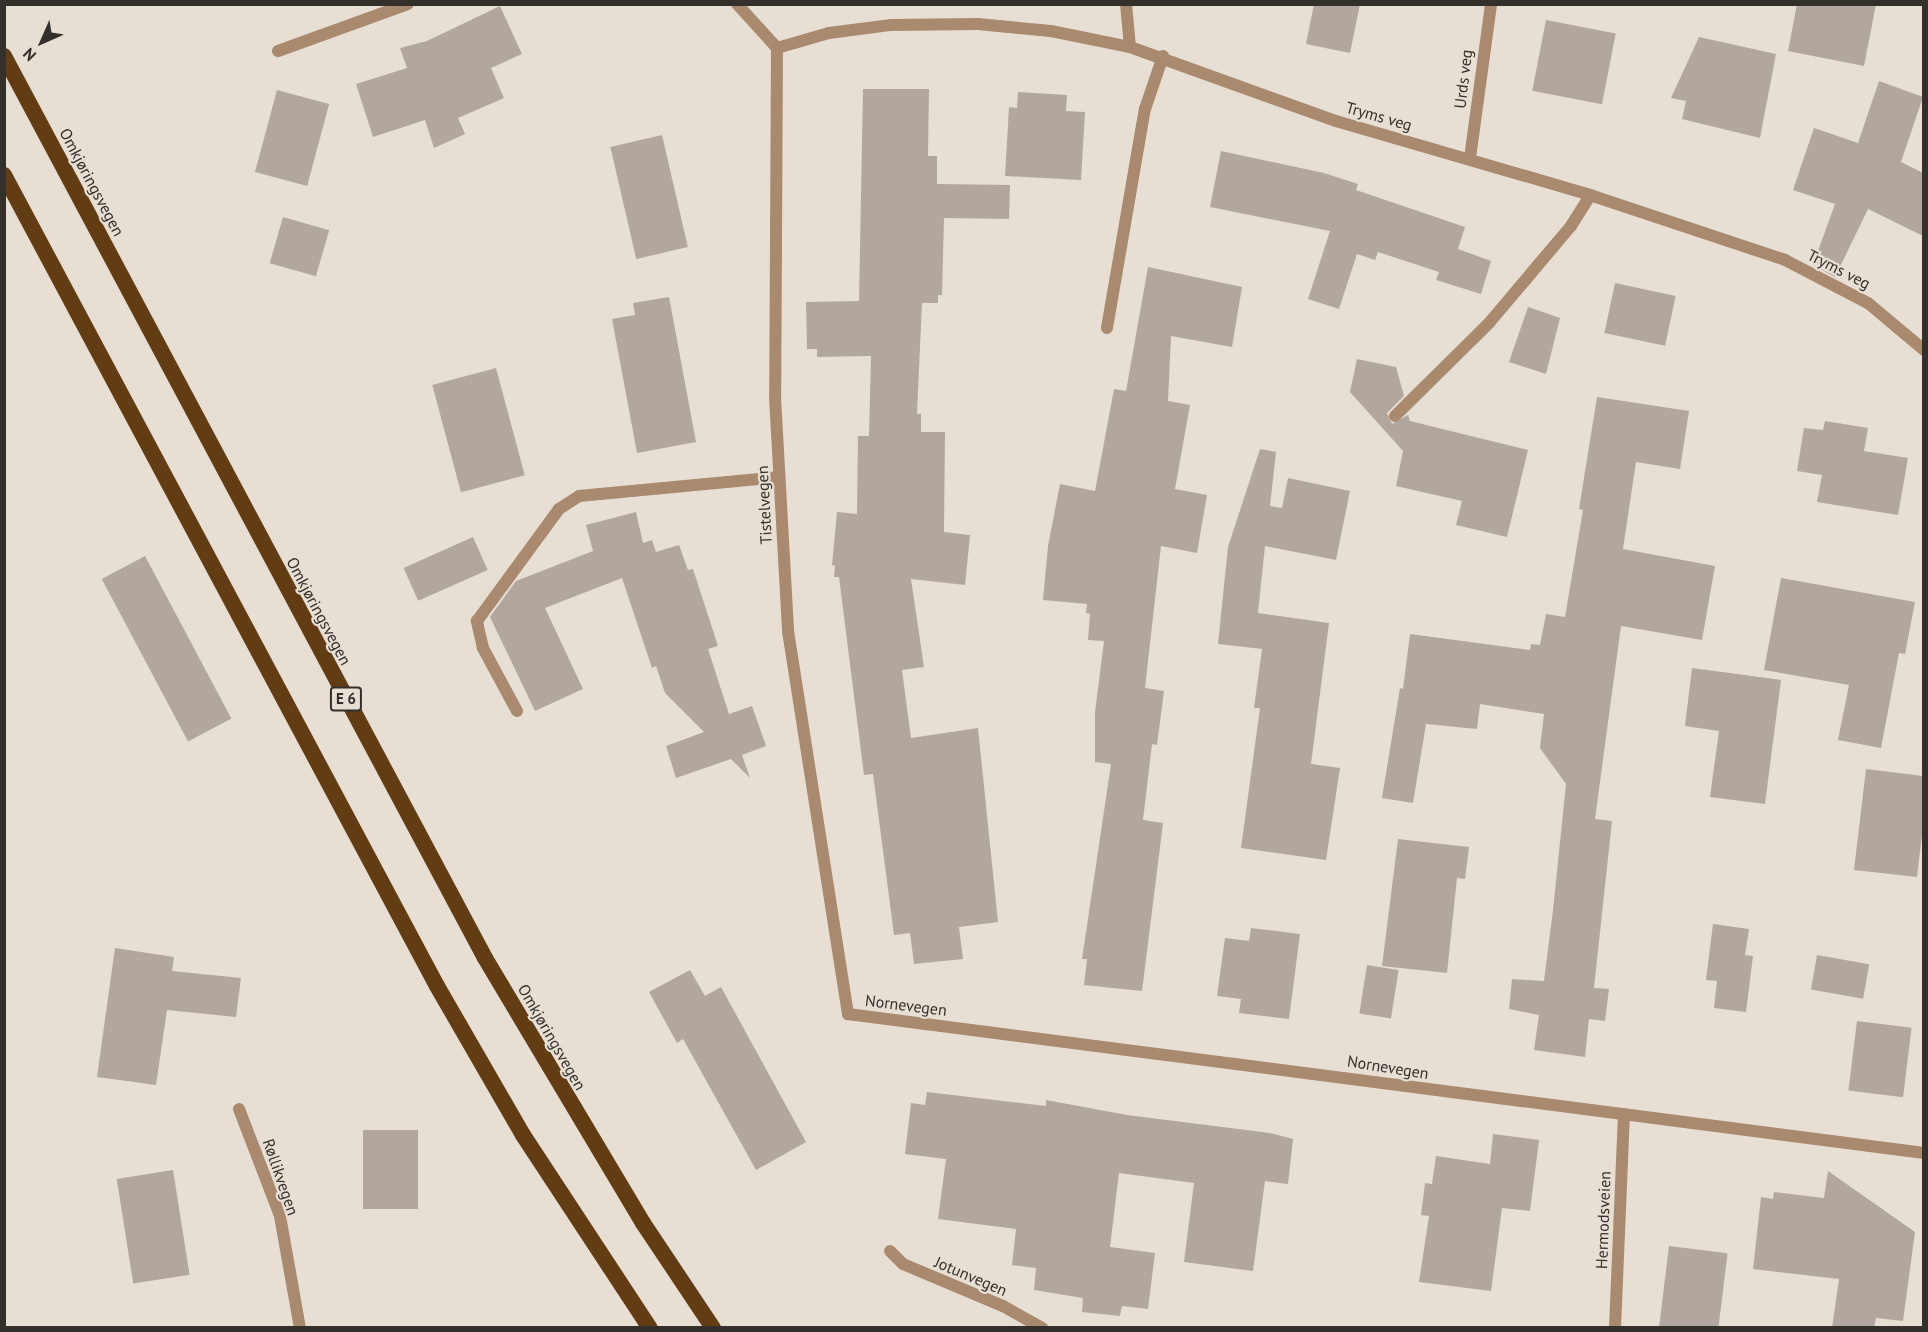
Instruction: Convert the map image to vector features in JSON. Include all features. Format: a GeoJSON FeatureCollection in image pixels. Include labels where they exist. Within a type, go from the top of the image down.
{"type":"FeatureCollection","features":[{"type":"Feature","properties":{"kind":"highway","name":"Omkjøringsvegen"},"geometry":{"type":"LineString","coordinates":[[4,56],[485,958],[643,1223],[712,1328]]}},
{"type":"Feature","properties":{"kind":"highway"},"geometry":{"type":"LineString","coordinates":[[4,176],[437,986],[523,1135],[650,1328]]}},
{"type":"Feature","properties":{"kind":"street"},"geometry":{"type":"LineString","coordinates":[[278,51],[408,4]]}},
{"type":"Feature","properties":{"kind":"street"},"geometry":{"type":"LineString","coordinates":[[737,4],[777,48]]}},
{"type":"Feature","properties":{"kind":"street"},"geometry":{"type":"LineString","coordinates":[[1126,4],[1130,47]]}},
{"type":"Feature","properties":{"kind":"street","name":"Urds veg"},"geometry":{"type":"LineString","coordinates":[[1470,158],[1491,4]]}},
{"type":"Feature","properties":{"kind":"street","name":"Tryms veg"},"geometry":{"type":"LineString","coordinates":[[777,48],[829,33],[891,25],[978,24],[1051,31],[1130,47],[1163,56],[1336,121],[1470,158],[1590,195],[1785,260],[1868,303],[1923,350]]}},
{"type":"Feature","properties":{"kind":"street","name":"Tistelvegen"},"geometry":{"type":"LineString","coordinates":[[777,48],[774,230],[779,477],[788,631],[848,1014]]}},
{"type":"Feature","properties":{"kind":"street"},"geometry":{"type":"LineString","coordinates":[[1107,328],[1145,109],[1163,56]]}},
{"type":"Feature","properties":{"kind":"street"},"geometry":{"type":"LineString","coordinates":[[1395,416],[1488,323],[1571,226],[1590,195]]}},
{"type":"Feature","properties":{"kind":"street"},"geometry":{"type":"LineString","coordinates":[[517,711],[483,648],[477,621],[559,509],[579,496],[779,477]]}},
{"type":"Feature","properties":{"kind":"street","name":"Nornevegen"},"geometry":{"type":"LineString","coordinates":[[848,1014],[1923,1153]]}},
{"type":"Feature","properties":{"kind":"street","name":"Røllikvegen"},"geometry":{"type":"LineString","coordinates":[[239,1109],[280,1216],[300,1328]]}},
{"type":"Feature","properties":{"kind":"street","name":"Hermodsveien"},"geometry":{"type":"LineString","coordinates":[[1615,1328],[1624,1114]]}},
{"type":"Feature","properties":{"kind":"street","name":"Jotunvegen"},"geometry":{"type":"LineString","coordinates":[[890,1251],[903,1264],[1003,1306],[1042,1328]]}},
{"type":"Feature","properties":{"kind":"building"},"geometry":{"type":"Polygon","coordinates":[[[1314,4],[1360,4],[1350,53],[1306,44],[1314,4]]]}},
{"type":"Feature","properties":{"kind":"building"},"geometry":{"type":"Polygon","coordinates":[[[1797,4],[1876,4],[1864,66],[1788,51],[1797,4]]]}},
{"type":"Feature","properties":{"kind":"building"},"geometry":{"type":"Polygon","coordinates":[[[500,6],[522,54],[491,68],[504,98],[458,118],[465,134],[434,148],[425,120],[373,137],[356,84],[407,68],[400,48],[427,41],[500,6]]]}},
{"type":"Feature","properties":{"kind":"building"},"geometry":{"type":"Polygon","coordinates":[[[1546,20],[1616,34],[1602,104],[1532,91],[1546,20]]]}},
{"type":"Feature","properties":{"kind":"building"},"geometry":{"type":"Polygon","coordinates":[[[1699,37],[1776,54],[1760,138],[1682,119],[1686,101],[1671,98],[1699,37]]]}},
{"type":"Feature","properties":{"kind":"building"},"geometry":{"type":"Polygon","coordinates":[[[1879,81],[1923,97],[1901,162],[1923,173],[1923,236],[1868,209],[1835,277],[1813,265],[1835,204],[1793,190],[1814,128],[1858,143],[1879,81]]]}},
{"type":"Feature","properties":{"kind":"building"},"geometry":{"type":"Polygon","coordinates":[[[863,89],[929,89],[928,156],[937,156],[937,184],[1010,185],[1009,219],[944,218],[942,295],[938,295],[938,303],[922,303],[917,414],[921,414],[921,432],[945,432],[944,532],[970,535],[965,585],[911,579],[924,667],[902,670],[911,738],[978,728],[998,922],[959,927],[963,959],[914,964],[910,933],[894,935],[873,774],[864,775],[839,577],[834,577],[835,566],[832,565],[837,512],[857,514],[858,436],[869,436],[871,356],[817,357],[817,349],[807,349],[806,302],[859,301],[863,89]]]}},
{"type":"Feature","properties":{"kind":"building"},"geometry":{"type":"Polygon","coordinates":[[[277,90],[329,104],[307,186],[255,172],[277,90]]]}},
{"type":"Feature","properties":{"kind":"building"},"geometry":{"type":"Polygon","coordinates":[[[1018,92],[1067,95],[1066,111],[1085,112],[1081,180],[1005,176],[1009,107],[1017,108],[1018,92]]]}},
{"type":"Feature","properties":{"kind":"building"},"geometry":{"type":"Polygon","coordinates":[[[662,135],[688,247],[636,259],[610,147],[662,135]]]}},
{"type":"Feature","properties":{"kind":"building"},"geometry":{"type":"Polygon","coordinates":[[[1221,151],[1324,173],[1358,184],[1356,190],[1465,227],[1458,249],[1491,261],[1481,294],[1436,280],[1439,272],[1378,252],[1375,260],[1357,254],[1339,309],[1308,299],[1330,231],[1210,207],[1221,151]]]}},
{"type":"Feature","properties":{"kind":"building"},"geometry":{"type":"Polygon","coordinates":[[[283,217],[329,230],[316,276],[270,263],[283,217]]]}},
{"type":"Feature","properties":{"kind":"building"},"geometry":{"type":"Polygon","coordinates":[[[1148,267],[1242,287],[1232,347],[1171,336],[1168,401],[1190,405],[1175,489],[1207,495],[1197,553],[1161,546],[1145,688],[1164,691],[1157,745],[1152,744],[1143,820],[1163,823],[1142,991],[1084,985],[1087,959],[1082,959],[1111,764],[1095,762],[1095,712],[1104,641],[1088,640],[1090,614],[1086,613],[1087,604],[1043,600],[1048,546],[1060,484],[1095,491],[1114,389],[1126,391],[1148,267]]]}},
{"type":"Feature","properties":{"kind":"building"},"geometry":{"type":"Polygon","coordinates":[[[1615,283],[1676,296],[1665,346],[1604,333],[1615,283]]]}},
{"type":"Feature","properties":{"kind":"building"},"geometry":{"type":"Polygon","coordinates":[[[669,297],[696,442],[637,453],[612,319],[635,315],[633,303],[669,297]]]}},
{"type":"Feature","properties":{"kind":"building"},"geometry":{"type":"Polygon","coordinates":[[[1528,307],[1560,318],[1546,374],[1509,362],[1528,307]]]}},
{"type":"Feature","properties":{"kind":"building"},"geometry":{"type":"Polygon","coordinates":[[[1357,359],[1396,367],[1404,396],[1387,413],[1392,424],[1408,415],[1410,421],[1528,450],[1507,537],[1456,525],[1462,501],[1396,486],[1403,451],[1350,392],[1357,359]]]}},
{"type":"Feature","properties":{"kind":"building"},"geometry":{"type":"Polygon","coordinates":[[[496,368],[525,475],[461,492],[432,385],[496,368]]]}},
{"type":"Feature","properties":{"kind":"building"},"geometry":{"type":"Polygon","coordinates":[[[1597,397],[1689,411],[1680,469],[1636,462],[1623,549],[1715,566],[1702,640],[1621,626],[1595,819],[1612,821],[1594,988],[1609,989],[1605,1021],[1589,1019],[1585,1057],[1534,1050],[1539,1015],[1509,1009],[1512,979],[1544,981],[1553,910],[1566,784],[1540,748],[1544,714],[1480,704],[1477,729],[1426,724],[1413,803],[1382,798],[1400,688],[1403,689],[1410,634],[1530,650],[1531,644],[1540,645],[1546,614],[1565,617],[1583,510],[1579,509],[1597,397]]]}},
{"type":"Feature","properties":{"kind":"building"},"geometry":{"type":"Polygon","coordinates":[[[1825,421],[1868,428],[1864,451],[1908,458],[1898,515],[1817,502],[1822,475],[1797,471],[1804,428],[1823,430],[1825,421]]]}},
{"type":"Feature","properties":{"kind":"building"},"geometry":{"type":"Polygon","coordinates":[[[1260,449],[1276,452],[1270,506],[1282,508],[1288,478],[1350,491],[1336,560],[1265,546],[1258,613],[1329,623],[1311,764],[1340,768],[1326,860],[1241,848],[1260,708],[1254,708],[1262,649],[1218,644],[1228,547],[1260,449]]]}},
{"type":"Feature","properties":{"kind":"building"},"geometry":{"type":"Polygon","coordinates":[[[636,512],[643,543],[652,540],[656,552],[679,545],[688,570],[693,569],[718,646],[708,649],[729,714],[752,706],[766,746],[742,755],[750,778],[731,759],[676,778],[666,746],[704,732],[665,693],[656,666],[652,668],[622,578],[545,608],[583,689],[535,711],[490,617],[516,581],[593,551],[586,525],[636,512]]]}},
{"type":"Feature","properties":{"kind":"building"},"geometry":{"type":"Polygon","coordinates":[[[473,537],[488,570],[418,601],[404,568],[473,537]]]}},
{"type":"Feature","properties":{"kind":"building"},"geometry":{"type":"Polygon","coordinates":[[[145,556],[231,718],[188,741],[102,579],[145,556]]]}},
{"type":"Feature","properties":{"kind":"building"},"geometry":{"type":"Polygon","coordinates":[[[1781,578],[1915,602],[1905,654],[1899,653],[1881,748],[1838,740],[1849,685],[1764,670],[1781,578]]]}},
{"type":"Feature","properties":{"kind":"building"},"geometry":{"type":"Polygon","coordinates":[[[1692,668],[1781,680],[1765,804],[1710,797],[1719,731],[1685,726],[1692,668]]]}},
{"type":"Feature","properties":{"kind":"building"},"geometry":{"type":"Polygon","coordinates":[[[1866,769],[1923,776],[1923,826],[1917,877],[1854,870],[1866,769]]]}},
{"type":"Feature","properties":{"kind":"building"},"geometry":{"type":"Polygon","coordinates":[[[1398,839],[1469,847],[1465,879],[1457,878],[1447,973],[1382,966],[1398,839]]]}},
{"type":"Feature","properties":{"kind":"building"},"geometry":{"type":"Polygon","coordinates":[[[1713,924],[1749,929],[1745,955],[1753,956],[1746,1012],[1714,1008],[1717,981],[1706,980],[1713,924]]]}},
{"type":"Feature","properties":{"kind":"building"},"geometry":{"type":"Polygon","coordinates":[[[1251,928],[1300,934],[1289,1019],[1239,1013],[1241,999],[1217,996],[1225,938],[1249,941],[1251,928]]]}},
{"type":"Feature","properties":{"kind":"building"},"geometry":{"type":"Polygon","coordinates":[[[115,948],[174,957],[172,971],[241,978],[236,1017],[167,1010],[156,1085],[97,1077],[115,948]]]}},
{"type":"Feature","properties":{"kind":"building"},"geometry":{"type":"Polygon","coordinates":[[[1817,955],[1869,964],[1863,999],[1811,989],[1817,955]]]}},
{"type":"Feature","properties":{"kind":"building"},"geometry":{"type":"Polygon","coordinates":[[[1367,965],[1399,970],[1391,1018],[1359,1013],[1367,965]]]}},
{"type":"Feature","properties":{"kind":"building"},"geometry":{"type":"Polygon","coordinates":[[[690,970],[705,996],[721,987],[806,1142],[756,1170],[683,1039],[677,1043],[649,992],[690,970]]]}},
{"type":"Feature","properties":{"kind":"building"},"geometry":{"type":"Polygon","coordinates":[[[1857,1021],[1912,1028],[1903,1097],[1848,1090],[1857,1021]]]}},
{"type":"Feature","properties":{"kind":"building"},"geometry":{"type":"Polygon","coordinates":[[[927,1092],[1046,1106],[1046,1100],[1127,1115],[1270,1133],[1293,1139],[1288,1184],[1265,1181],[1253,1271],[1184,1262],[1194,1183],[1119,1173],[1110,1247],[1155,1253],[1148,1309],[1122,1306],[1120,1316],[1082,1312],[1083,1298],[1034,1290],[1036,1268],[1012,1265],[1016,1229],[938,1219],[946,1159],[905,1154],[911,1103],[925,1105],[927,1092]]]}},
{"type":"Feature","properties":{"kind":"building"},"geometry":{"type":"Polygon","coordinates":[[[363,1130],[418,1130],[418,1209],[363,1209],[363,1130]]]}},
{"type":"Feature","properties":{"kind":"building"},"geometry":{"type":"Polygon","coordinates":[[[1493,1134],[1539,1140],[1530,1211],[1502,1208],[1491,1291],[1419,1282],[1429,1216],[1421,1215],[1425,1183],[1432,1184],[1436,1156],[1490,1164],[1493,1134]]]}},
{"type":"Feature","properties":{"kind":"building"},"geometry":{"type":"Polygon","coordinates":[[[173,1170],[190,1275],[133,1284],[117,1179],[173,1170]]]}},
{"type":"Feature","properties":{"kind":"building"},"geometry":{"type":"Polygon","coordinates":[[[1828,1171],[1915,1232],[1903,1321],[1876,1318],[1874,1328],[1832,1328],[1839,1279],[1753,1269],[1761,1197],[1773,1199],[1774,1192],[1824,1198],[1828,1171]]]}},
{"type":"Feature","properties":{"kind":"building"},"geometry":{"type":"Polygon","coordinates":[[[1669,1246],[1728,1253],[1718,1328],[1659,1327],[1669,1246]]]}}]}
